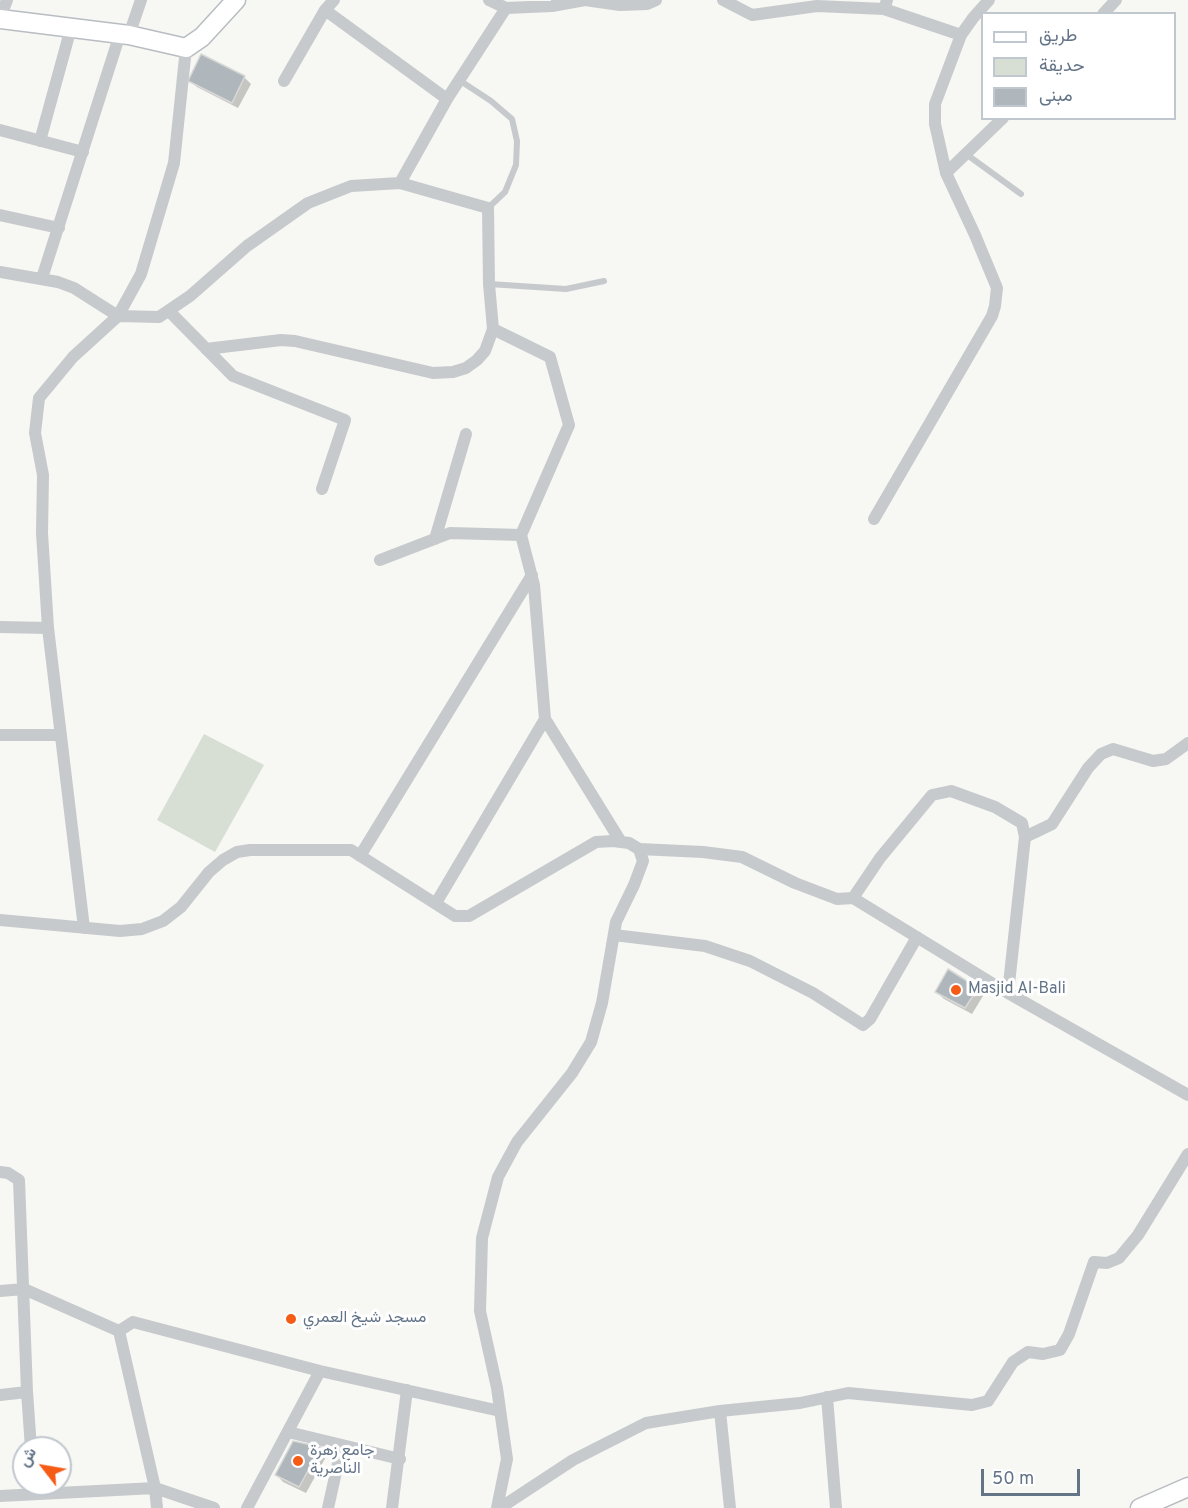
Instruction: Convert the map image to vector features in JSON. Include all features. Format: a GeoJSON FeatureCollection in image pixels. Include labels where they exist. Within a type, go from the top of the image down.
{"type":"FeatureCollection","features":[{"type":"Feature","properties":{"kind":"main road"},"geometry":{"type":"LineString","coordinates":[[0,18],[124,35],[186,48],[202,37],[236,0]]}},
{"type":"Feature","properties":{"kind":"main road"},"geometry":{"type":"LineString","coordinates":[[1140,1508],[1188,1487]]}},
{"type":"Feature","properties":{"kind":"street"},"geometry":{"type":"LineString","coordinates":[[0,18],[7,0]]}},
{"type":"Feature","properties":{"kind":"street"},"geometry":{"type":"LineString","coordinates":[[42,278],[124,35],[141,0]]}},
{"type":"Feature","properties":{"kind":"street"},"geometry":{"type":"LineString","coordinates":[[284,81],[325,10],[334,0]]}},
{"type":"Feature","properties":{"kind":"street"},"geometry":{"type":"LineString","coordinates":[[489,0],[506,8],[552,6],[585,0],[647,4],[656,0]]}},
{"type":"Feature","properties":{"kind":"street"},"geometry":{"type":"LineString","coordinates":[[723,0],[752,15],[817,6],[886,4],[961,35]]}},
{"type":"Feature","properties":{"kind":"street"},"geometry":{"type":"LineString","coordinates":[[874,519],[996,306],[997,288],[992,273],[946,173],[935,124],[935,104],[961,35],[989,0]]}},
{"type":"Feature","properties":{"kind":"street"},"geometry":{"type":"LineString","coordinates":[[1105,12],[1116,0]]}},
{"type":"Feature","properties":{"kind":"street"},"geometry":{"type":"LineString","coordinates":[[400,183],[447,99],[506,8]]}},
{"type":"Feature","properties":{"kind":"street"},"geometry":{"type":"LineString","coordinates":[[325,10],[447,99]]}},
{"type":"Feature","properties":{"kind":"street"},"geometry":{"type":"LineString","coordinates":[[40,141],[71,28]]}},
{"type":"Feature","properties":{"kind":"street"},"geometry":{"type":"LineString","coordinates":[[84,928],[48,627],[42,533],[43,475],[35,433],[39,398],[73,357],[118,316],[141,274],[174,163],[186,48]]}},
{"type":"Feature","properties":{"kind":"street"},"geometry":{"type":"LineString","coordinates":[[946,173],[1001,120]]}},
{"type":"Feature","properties":{"kind":"street"},"geometry":{"type":"LineString","coordinates":[[0,130],[83,152]]}},
{"type":"Feature","properties":{"kind":"street"},"geometry":{"type":"LineString","coordinates":[[0,272],[42,278],[74,288],[118,316],[159,317],[190,296],[247,246],[308,203],[351,186],[400,183],[488,208],[489,284],[493,329],[485,351],[466,368],[453,372],[433,373],[296,341],[281,340],[206,349]]}},
{"type":"Feature","properties":{"kind":"street"},"geometry":{"type":"LineString","coordinates":[[0,215],[58,228]]}},
{"type":"Feature","properties":{"kind":"street"},"geometry":{"type":"LineString","coordinates":[[169,310],[233,376],[345,420],[322,489]]}},
{"type":"Feature","properties":{"kind":"street"},"geometry":{"type":"LineString","coordinates":[[493,329],[550,357],[569,425],[521,535],[532,575],[545,719],[621,842]]}},
{"type":"Feature","properties":{"kind":"street"},"geometry":{"type":"LineString","coordinates":[[435,539],[466,434]]}},
{"type":"Feature","properties":{"kind":"street"},"geometry":{"type":"LineString","coordinates":[[380,560],[450,533],[521,535]]}},
{"type":"Feature","properties":{"kind":"street"},"geometry":{"type":"LineString","coordinates":[[360,856],[532,575]]}},
{"type":"Feature","properties":{"kind":"street"},"geometry":{"type":"LineString","coordinates":[[0,627],[48,627]]}},
{"type":"Feature","properties":{"kind":"street"},"geometry":{"type":"LineString","coordinates":[[435,903],[545,719]]}},
{"type":"Feature","properties":{"kind":"street"},"geometry":{"type":"LineString","coordinates":[[0,735],[61,735]]}},
{"type":"Feature","properties":{"kind":"street"},"geometry":{"type":"LineString","coordinates":[[1025,837],[1052,824],[1088,768],[1101,754],[1113,749],[1153,761],[1166,759],[1188,743]]}},
{"type":"Feature","properties":{"kind":"street"},"geometry":{"type":"LineString","coordinates":[[853,898],[880,858],[933,795],[951,790],[995,807],[1022,824],[1025,837],[1008,993]]}},
{"type":"Feature","properties":{"kind":"street"},"geometry":{"type":"LineString","coordinates":[[0,920],[84,928],[142,929],[163,921],[181,907],[209,872],[223,860],[237,852],[250,850],[351,850],[455,916],[469,916],[596,842],[629,843],[639,849],[703,852],[742,857],[795,883],[837,899],[853,898],[1008,993],[1188,1095]]}},
{"type":"Feature","properties":{"kind":"street"},"geometry":{"type":"LineString","coordinates":[[499,1508],[507,1459],[497,1388],[480,1311],[482,1238],[498,1177],[517,1142],[572,1073],[591,1042],[602,1003],[616,922],[643,861],[639,849]]}},
{"type":"Feature","properties":{"kind":"street"},"geometry":{"type":"LineString","coordinates":[[614,935],[705,946],[750,961],[813,993],[863,1025],[870,1018],[917,937]]}},
{"type":"Feature","properties":{"kind":"street"},"geometry":{"type":"LineString","coordinates":[[499,1508],[573,1460],[646,1423],[720,1411],[800,1403],[848,1393],[972,1406],[988,1401],[1013,1362],[1028,1352],[1043,1354],[1060,1350],[1069,1334],[1094,1262],[1107,1263],[1119,1258],[1138,1235],[1188,1154]]}},
{"type":"Feature","properties":{"kind":"street"},"geometry":{"type":"LineString","coordinates":[[0,1172],[8,1173],[19,1180],[30,1436]]}},
{"type":"Feature","properties":{"kind":"street"},"geometry":{"type":"LineString","coordinates":[[0,1291],[24,1289],[119,1331]]}},
{"type":"Feature","properties":{"kind":"street"},"geometry":{"type":"LineString","coordinates":[[119,1331],[133,1322],[320,1371],[500,1411]]}},
{"type":"Feature","properties":{"kind":"street"},"geometry":{"type":"LineString","coordinates":[[119,1331],[156,1488],[157,1508]]}},
{"type":"Feature","properties":{"kind":"street"},"geometry":{"type":"LineString","coordinates":[[247,1508],[320,1371]]}},
{"type":"Feature","properties":{"kind":"street"},"geometry":{"type":"LineString","coordinates":[[392,1508],[407,1390]]}},
{"type":"Feature","properties":{"kind":"street"},"geometry":{"type":"LineString","coordinates":[[0,1395],[27,1392]]}},
{"type":"Feature","properties":{"kind":"street"},"geometry":{"type":"LineString","coordinates":[[827,1397],[836,1508]]}},
{"type":"Feature","properties":{"kind":"street"},"geometry":{"type":"LineString","coordinates":[[720,1411],[730,1508]]}},
{"type":"Feature","properties":{"kind":"street"},"geometry":{"type":"LineString","coordinates":[[288,1432],[400,1459]]}},
{"type":"Feature","properties":{"kind":"street"},"geometry":{"type":"LineString","coordinates":[[328,1508],[342,1445]]}},
{"type":"Feature","properties":{"kind":"street"},"geometry":{"type":"LineString","coordinates":[[72,1489],[156,1488],[214,1508]]}},
{"type":"Feature","properties":{"kind":"lane"},"geometry":{"type":"LineString","coordinates":[[459,80],[491,101],[512,119],[517,141],[516,165],[504,192],[488,208]]}},
{"type":"Feature","properties":{"kind":"lane"},"geometry":{"type":"LineString","coordinates":[[966,154],[1021,194]]}},
{"type":"Feature","properties":{"kind":"lane"},"geometry":{"type":"LineString","coordinates":[[489,284],[566,289],[604,281]]}},
{"type":"Feature","properties":{"kind":"green space"},"geometry":{"type":"Polygon","coordinates":[[[204,734],[264,765],[215,852],[157,820],[204,734]]]}},
{"type":"Feature","properties":{"kind":"building"},"geometry":{"type":"Polygon","coordinates":[[[201,54],[245,76],[232,103],[188,81],[201,54]]]}},
{"type":"Feature","properties":{"kind":"building","name":"Masjid Al-Bali"},"geometry":{"type":"Polygon","coordinates":[[[948,969],[978,988],[965,1008],[935,992],[948,969]]]}},
{"type":"Feature","properties":{"kind":"building","name":"جامع زهرة الناصرية"},"geometry":{"type":"Polygon","coordinates":[[[293,1441],[321,1447],[299,1487],[275,1475],[293,1441]]]}},
{"type":"Feature","properties":{"kind":"place","name":"Masjid Al-Bali"},"geometry":{"type":"Point","coordinates":[956,990]}},
{"type":"Feature","properties":{"kind":"place","name":"مسجد شيخ العمري"},"geometry":{"type":"Point","coordinates":[291,1319]}},
{"type":"Feature","properties":{"kind":"place","name":"جامع زهرة الناصرية"},"geometry":{"type":"Point","coordinates":[298,1461]}}]}
